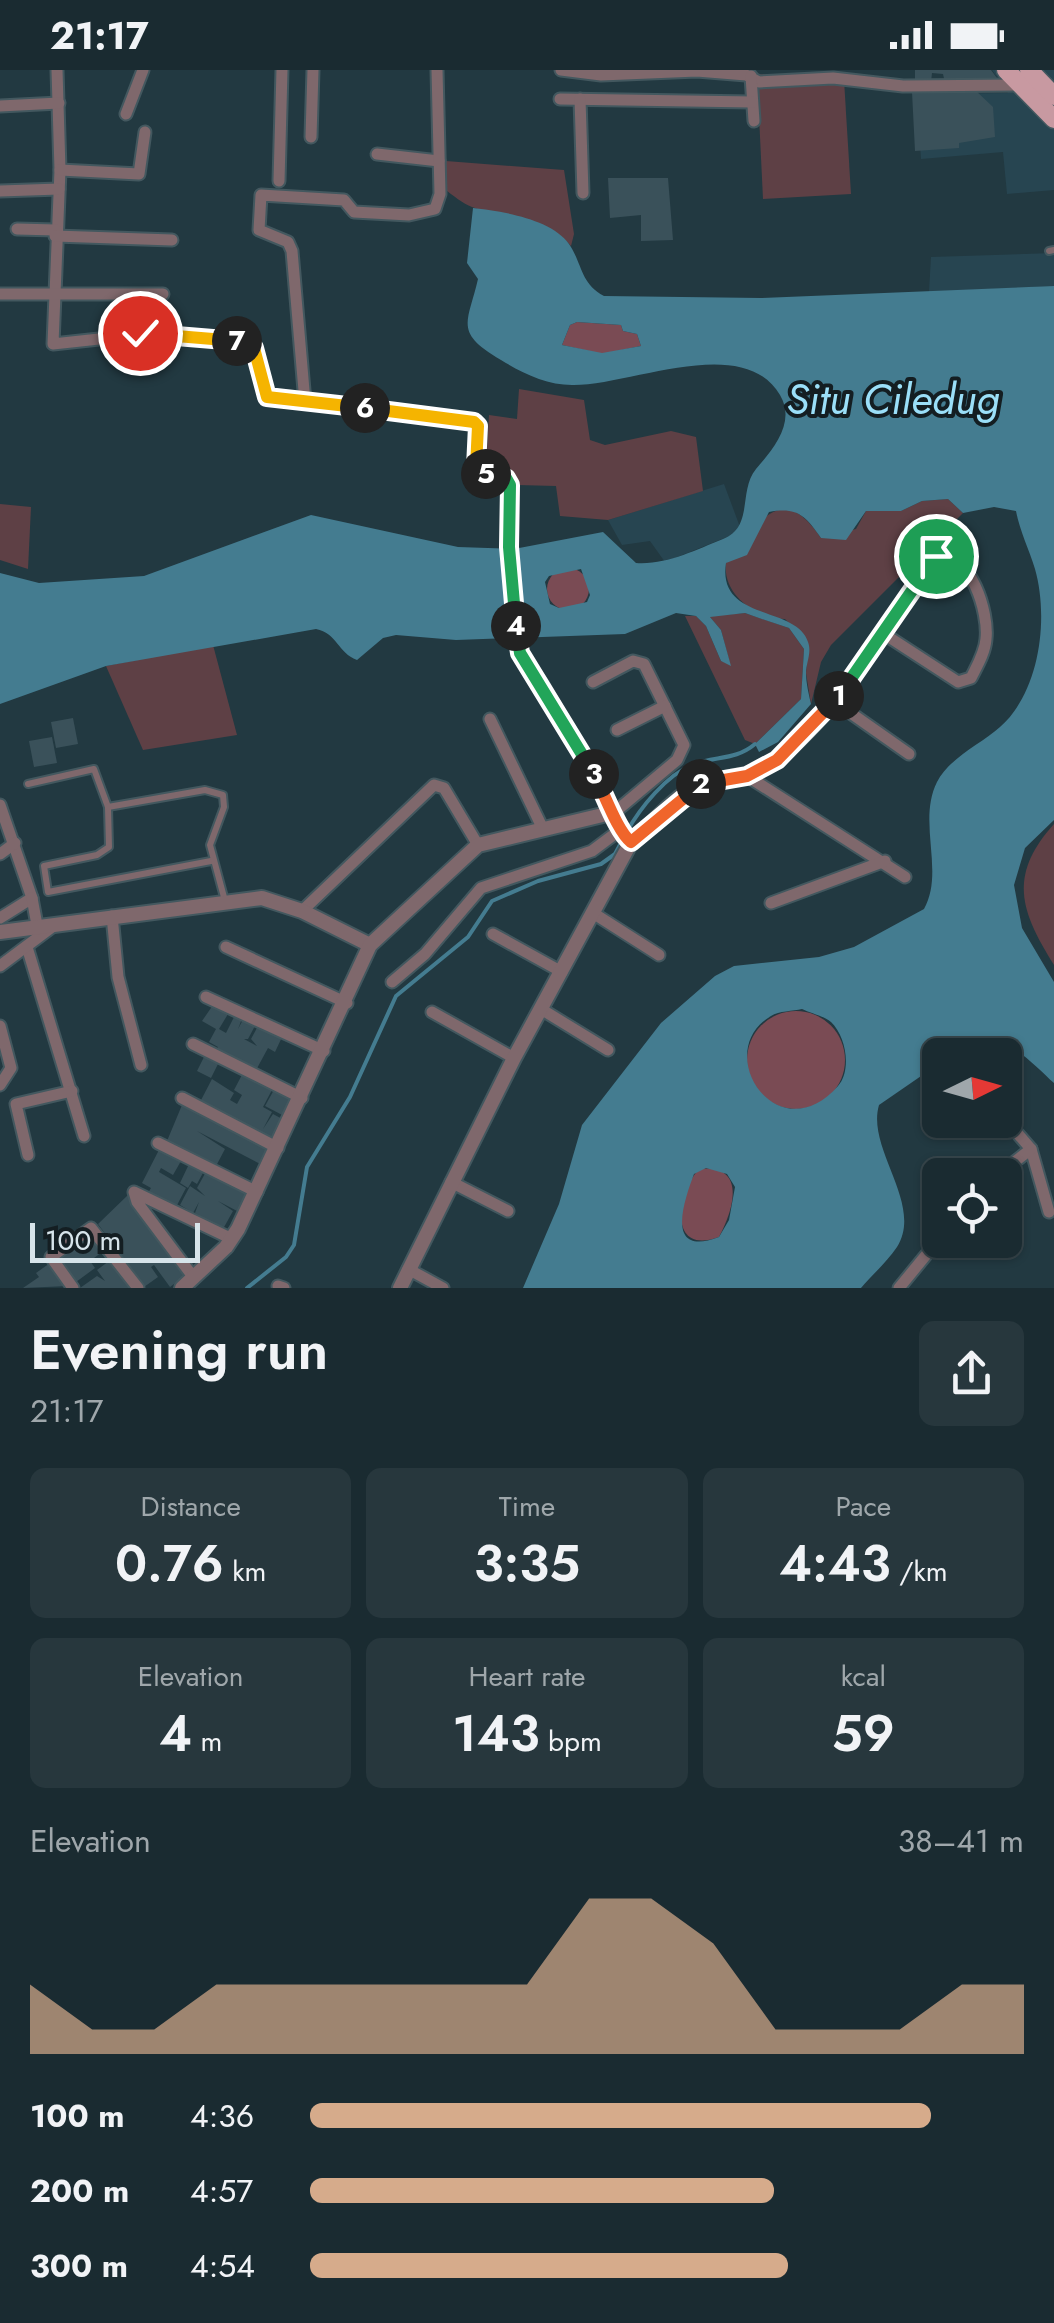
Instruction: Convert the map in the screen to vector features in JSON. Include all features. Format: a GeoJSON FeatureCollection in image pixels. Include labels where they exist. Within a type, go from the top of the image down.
{"type":"FeatureCollection","features":[{"type":"Feature","properties":{"kind":"main road"},"geometry":{"type":"LineString","coordinates":[[1006,70],[1035,78],[1054,96]]}},
{"type":"Feature","properties":{"kind":"main road"},"geometry":{"type":"LineString","coordinates":[[1035,78],[1054,120]]}},
{"type":"Feature","properties":{"kind":"street"},"geometry":{"type":"LineString","coordinates":[[57,70],[60,170],[52,342],[57,346],[154,333],[248,342],[254,348],[267,397],[477,424],[478,470],[506,478],[510,485],[509,547],[518,646],[615,812],[625,836],[594,913],[514,1058],[400,1288]]}},
{"type":"Feature","properties":{"kind":"street"},"geometry":{"type":"LineString","coordinates":[[126,114],[143,70]]}},
{"type":"Feature","properties":{"kind":"street"},"geometry":{"type":"LineString","coordinates":[[279,181],[282,70]]}},
{"type":"Feature","properties":{"kind":"street"},"geometry":{"type":"LineString","coordinates":[[310,138],[313,70]]}},
{"type":"Feature","properties":{"kind":"street"},"geometry":{"type":"LineString","coordinates":[[305,402],[292,251],[288,242],[259,230],[261,196],[344,200],[354,212],[429,212],[439,202],[437,70]]}},
{"type":"Feature","properties":{"kind":"street"},"geometry":{"type":"LineString","coordinates":[[561,70],[601,75],[697,70],[751,74],[759,82],[833,78],[919,86],[1035,78]]}},
{"type":"Feature","properties":{"kind":"street"},"geometry":{"type":"LineString","coordinates":[[751,74],[754,121]]}},
{"type":"Feature","properties":{"kind":"street"},"geometry":{"type":"LineString","coordinates":[[560,99],[752,102]]}},
{"type":"Feature","properties":{"kind":"street"},"geometry":{"type":"LineString","coordinates":[[580,99],[583,193]]}},
{"type":"Feature","properties":{"kind":"street"},"geometry":{"type":"LineString","coordinates":[[0,106],[59,103]]}},
{"type":"Feature","properties":{"kind":"street"},"geometry":{"type":"LineString","coordinates":[[60,170],[140,174],[146,132]]}},
{"type":"Feature","properties":{"kind":"street"},"geometry":{"type":"LineString","coordinates":[[377,154],[439,161]]}},
{"type":"Feature","properties":{"kind":"street"},"geometry":{"type":"LineString","coordinates":[[0,190],[59,188]]}},
{"type":"Feature","properties":{"kind":"street"},"geometry":{"type":"LineString","coordinates":[[17,230],[172,240]]}},
{"type":"Feature","properties":{"kind":"street"},"geometry":{"type":"LineString","coordinates":[[0,294],[163,294]]}},
{"type":"Feature","properties":{"kind":"street"},"geometry":{"type":"LineString","coordinates":[[392,982],[425,954],[481,888],[592,852],[625,836],[697,785],[747,776],[777,760],[834,702],[882,632],[936,556],[945,555],[968,574],[978,592],[986,643],[971,678],[958,682],[882,632]]}},
{"type":"Feature","properties":{"kind":"street"},"geometry":{"type":"LineString","coordinates":[[232,1239],[134,1192],[188,1283],[232,1239],[347,1003],[370,945],[478,845],[615,812],[683,752],[684,746],[665,706],[639,661],[593,682]]}},
{"type":"Feature","properties":{"kind":"street"},"geometry":{"type":"LineString","coordinates":[[834,702],[908,754]]}},
{"type":"Feature","properties":{"kind":"street"},"geometry":{"type":"LineString","coordinates":[[618,730],[665,706]]}},
{"type":"Feature","properties":{"kind":"street"},"geometry":{"type":"LineString","coordinates":[[490,719],[542,827]]}},
{"type":"Feature","properties":{"kind":"street"},"geometry":{"type":"LineString","coordinates":[[747,776],[905,877]]}},
{"type":"Feature","properties":{"kind":"street"},"geometry":{"type":"LineString","coordinates":[[302,911],[434,786],[444,788],[478,845]]}},
{"type":"Feature","properties":{"kind":"street"},"geometry":{"type":"LineString","coordinates":[[0,805],[32,898],[37,925]]}},
{"type":"Feature","properties":{"kind":"street"},"geometry":{"type":"LineString","coordinates":[[0,854],[15,843]]}},
{"type":"Feature","properties":{"kind":"street"},"geometry":{"type":"LineString","coordinates":[[771,903],[885,861]]}},
{"type":"Feature","properties":{"kind":"street"},"geometry":{"type":"LineString","coordinates":[[0,918],[32,898]]}},
{"type":"Feature","properties":{"kind":"street"},"geometry":{"type":"LineString","coordinates":[[0,932],[271,898],[370,945]]}},
{"type":"Feature","properties":{"kind":"street"},"geometry":{"type":"LineString","coordinates":[[594,913],[659,955]]}},
{"type":"Feature","properties":{"kind":"street"},"geometry":{"type":"LineString","coordinates":[[112,916],[120,990],[140,1066]]}},
{"type":"Feature","properties":{"kind":"street"},"geometry":{"type":"LineString","coordinates":[[0,966],[56,924]]}},
{"type":"Feature","properties":{"kind":"street"},"geometry":{"type":"LineString","coordinates":[[493,934],[562,972]]}},
{"type":"Feature","properties":{"kind":"street"},"geometry":{"type":"LineString","coordinates":[[226,946],[347,1003]]}},
{"type":"Feature","properties":{"kind":"street"},"geometry":{"type":"LineString","coordinates":[[27,947],[84,1136]]}},
{"type":"Feature","properties":{"kind":"street"},"geometry":{"type":"LineString","coordinates":[[206,997],[324,1051]]}},
{"type":"Feature","properties":{"kind":"street"},"geometry":{"type":"LineString","coordinates":[[541,1009],[608,1050]]}},
{"type":"Feature","properties":{"kind":"street"},"geometry":{"type":"LineString","coordinates":[[432,1012],[514,1058]]}},
{"type":"Feature","properties":{"kind":"street"},"geometry":{"type":"LineString","coordinates":[[0,1026],[11,1068],[0,1085]]}},
{"type":"Feature","properties":{"kind":"street"},"geometry":{"type":"LineString","coordinates":[[193,1044],[302,1098]]}},
{"type":"Feature","properties":{"kind":"street"},"geometry":{"type":"LineString","coordinates":[[28,1155],[16,1104],[72,1091]]}},
{"type":"Feature","properties":{"kind":"street"},"geometry":{"type":"LineString","coordinates":[[182,1098],[278,1148]]}},
{"type":"Feature","properties":{"kind":"street"},"geometry":{"type":"LineString","coordinates":[[1021,1138],[1031,1150],[1049,1212]]}},
{"type":"Feature","properties":{"kind":"street"},"geometry":{"type":"LineString","coordinates":[[158,1143],[257,1192]]}},
{"type":"Feature","properties":{"kind":"street"},"geometry":{"type":"LineString","coordinates":[[1020,1158],[1031,1150]]}},
{"type":"Feature","properties":{"kind":"street"},"geometry":{"type":"LineString","coordinates":[[451,1182],[508,1211]]}},
{"type":"Feature","properties":{"kind":"street"},"geometry":{"type":"LineString","coordinates":[[73,1288],[50,1257],[89,1228],[96,1229],[138,1288]]}},
{"type":"Feature","properties":{"kind":"street"},"geometry":{"type":"LineString","coordinates":[[899,1288],[924,1258]]}},
{"type":"Feature","properties":{"kind":"street"},"geometry":{"type":"LineString","coordinates":[[408,1270],[443,1288]]}},
{"type":"Feature","properties":{"kind":"lane"},"geometry":{"type":"LineString","coordinates":[[28,784],[94,769],[108,807],[108,848],[96,855],[44,866],[48,892],[210,861]]}},
{"type":"Feature","properties":{"kind":"lane"},"geometry":{"type":"LineString","coordinates":[[108,807],[216,790],[223,796],[224,807],[210,845],[210,861],[226,902]]}},
{"type":"Feature","properties":{"kind":"shaded area"},"geometry":{"type":"Polygon","coordinates":[[[992,70],[1054,70],[1054,190],[1007,194],[1003,152],[921,159],[917,94],[1008,93],[992,70]]]}},
{"type":"Feature","properties":{"kind":"shaded area"},"geometry":{"type":"Polygon","coordinates":[[[757,74],[844,80],[851,194],[763,199],[757,74]]]}},
{"type":"Feature","properties":{"kind":"shaded area"},"geometry":{"type":"Polygon","coordinates":[[[446,161],[564,170],[574,234],[571,246],[550,229],[462,202],[444,189],[446,161]]]}},
{"type":"Feature","properties":{"kind":"shaded area"},"geometry":{"type":"Polygon","coordinates":[[[1054,253],[1054,286],[929,292],[931,257],[1054,253]]]}},
{"type":"Feature","properties":{"kind":"shaded area"},"geometry":{"type":"Polygon","coordinates":[[[570,325],[621,325],[623,331],[637,334],[641,346],[602,354],[562,345],[570,325]]]}},
{"type":"Feature","properties":{"kind":"shaded area"},"geometry":{"type":"Polygon","coordinates":[[[519,389],[584,400],[590,440],[605,445],[671,431],[696,437],[703,491],[608,520],[560,516],[556,486],[485,484],[489,415],[517,419],[519,389]]]}},
{"type":"Feature","properties":{"kind":"shaded area"},"geometry":{"type":"Polygon","coordinates":[[[724,484],[740,527],[732,535],[665,562],[650,541],[622,545],[608,520],[724,484]]]}},
{"type":"Feature","properties":{"kind":"shaded area"},"geometry":{"type":"Polygon","coordinates":[[[948,499],[963,513],[831,645],[821,662],[811,704],[806,673],[808,643],[785,619],[763,615],[744,603],[730,585],[726,563],[759,523],[781,510],[793,511],[806,520],[821,538],[856,529],[866,511],[901,511],[922,501],[948,499]]]}},
{"type":"Feature","properties":{"kind":"shaded area"},"geometry":{"type":"Polygon","coordinates":[[[0,504],[31,507],[28,569],[0,560],[0,504]]]}},
{"type":"Feature","properties":{"kind":"shaded area"},"geometry":{"type":"Polygon","coordinates":[[[568,568],[583,574],[589,589],[583,604],[568,610],[553,604],[547,589],[553,574],[568,568]]]}},
{"type":"Feature","properties":{"kind":"shaded area"},"geometry":{"type":"Polygon","coordinates":[[[745,613],[789,628],[804,649],[801,699],[755,744],[745,740],[685,616],[696,616],[706,626],[721,661],[730,664],[721,630],[709,616],[745,613]]]}},
{"type":"Feature","properties":{"kind":"shaded area"},"geometry":{"type":"Polygon","coordinates":[[[213,645],[237,735],[143,750],[106,666],[213,645]]]}},
{"type":"Feature","properties":{"kind":"shaded area"},"geometry":{"type":"Polygon","coordinates":[[[1054,824],[1054,965],[1033,928],[1024,894],[1030,861],[1054,824]]]}},
{"type":"Feature","properties":{"kind":"shaded area"},"geometry":{"type":"Polygon","coordinates":[[[796,1011],[815,1015],[831,1025],[841,1041],[845,1060],[841,1079],[831,1095],[815,1105],[796,1109],[777,1105],[761,1095],[751,1079],[747,1060],[751,1041],[761,1025],[777,1015],[796,1011]]]}},
{"type":"Feature","properties":{"kind":"shaded area"},"geometry":{"type":"Polygon","coordinates":[[[699,1169],[724,1174],[733,1191],[719,1237],[702,1241],[691,1238],[681,1219],[686,1192],[699,1169]]]}},
{"type":"Feature","properties":{"kind":"water","name":"Situ Ciledug"},"geometry":{"type":"Polygon","coordinates":[[[473,208],[511,214],[551,228],[569,244],[586,279],[604,296],[761,298],[1054,286],[1054,820],[1025,848],[1014,885],[1022,928],[1054,982],[1054,1083],[1022,1054],[1022,1038],[922,1038],[922,1075],[879,1105],[877,1122],[900,1195],[903,1230],[893,1253],[861,1288],[523,1288],[559,1204],[582,1125],[661,1023],[715,976],[734,966],[819,957],[854,947],[924,909],[932,879],[929,813],[937,782],[949,766],[1014,712],[1038,653],[1039,588],[1016,511],[994,507],[963,513],[948,499],[922,501],[901,511],[866,511],[846,540],[821,538],[805,518],[794,512],[769,512],[747,555],[726,563],[726,582],[733,595],[745,604],[801,630],[809,646],[806,673],[811,704],[778,742],[759,752],[755,744],[801,699],[804,649],[789,628],[745,613],[710,617],[721,630],[731,666],[721,661],[706,626],[696,616],[676,613],[625,634],[456,640],[396,635],[383,638],[357,660],[329,635],[316,629],[106,666],[0,704],[0,573],[39,583],[144,576],[311,515],[458,547],[514,549],[603,532],[636,563],[681,556],[733,533],[742,517],[751,478],[781,434],[786,415],[780,395],[763,377],[740,367],[713,364],[572,385],[535,377],[486,350],[470,334],[468,317],[478,279],[467,263],[473,208]],[[570,325],[562,345],[602,353],[641,346],[637,334],[623,331],[621,325],[570,325]],[[581,569],[549,576],[545,582],[550,604],[559,608],[587,602],[590,595],[581,569]],[[802,1009],[771,1016],[754,1032],[747,1052],[750,1072],[759,1090],[774,1103],[794,1109],[815,1104],[838,1086],[846,1062],[836,1028],[825,1018],[802,1009]],[[706,1168],[694,1174],[683,1211],[684,1233],[690,1240],[719,1237],[729,1220],[735,1187],[727,1174],[706,1168]]]}},
{"type":"Feature","properties":{"kind":"building"},"geometry":{"type":"Polygon","coordinates":[[[915,70],[991,70],[1000,82],[945,83],[943,74],[932,73],[931,82],[915,81],[915,70]]]}},
{"type":"Feature","properties":{"kind":"building"},"geometry":{"type":"Polygon","coordinates":[[[975,90],[993,107],[995,137],[959,143],[959,148],[915,151],[912,92],[975,90]]]}},
{"type":"Feature","properties":{"kind":"building"},"geometry":{"type":"Polygon","coordinates":[[[608,178],[668,178],[673,240],[641,241],[641,215],[610,218],[608,178]]]}},
{"type":"Feature","properties":{"kind":"building"},"geometry":{"type":"Polygon","coordinates":[[[73,718],[78,744],[56,748],[51,722],[73,718]]]}},
{"type":"Feature","properties":{"kind":"building"},"geometry":{"type":"Polygon","coordinates":[[[52,737],[57,763],[34,767],[29,741],[52,737]]]}},
{"type":"Feature","properties":{"kind":"building"},"geometry":{"type":"Polygon","coordinates":[[[213,1005],[228,1014],[219,1029],[226,1033],[236,1013],[243,1016],[238,1029],[245,1016],[257,1022],[248,1039],[244,1039],[257,1046],[251,1039],[259,1024],[283,1035],[275,1052],[268,1048],[255,1072],[216,1051],[218,1047],[209,1042],[216,1029],[202,1021],[213,1005]]]}},
{"type":"Feature","properties":{"kind":"building"},"geometry":{"type":"Polygon","coordinates":[[[206,1053],[220,1060],[211,1078],[197,1071],[206,1053]]]}},
{"type":"Feature","properties":{"kind":"building"},"geometry":{"type":"Polygon","coordinates":[[[244,1071],[273,1088],[263,1107],[272,1112],[263,1129],[273,1114],[286,1121],[275,1140],[200,1102],[212,1079],[234,1093],[230,1100],[237,1104],[242,1095],[234,1090],[244,1071]]]}},
{"type":"Feature","properties":{"kind":"building"},"geometry":{"type":"Polygon","coordinates":[[[275,1088],[295,1101],[286,1117],[265,1106],[275,1088]]]}},
{"type":"Feature","properties":{"kind":"building"},"geometry":{"type":"Polygon","coordinates":[[[182,1105],[273,1148],[264,1166],[197,1131],[225,1149],[215,1168],[167,1141],[182,1105]]]}},
{"type":"Feature","properties":{"kind":"building"},"geometry":{"type":"Polygon","coordinates":[[[161,1146],[181,1161],[173,1175],[161,1168],[159,1172],[186,1188],[176,1207],[148,1193],[151,1188],[142,1183],[161,1146]]]}},
{"type":"Feature","properties":{"kind":"building"},"geometry":{"type":"Polygon","coordinates":[[[189,1164],[204,1171],[197,1184],[192,1181],[188,1188],[180,1183],[189,1164]]]}},
{"type":"Feature","properties":{"kind":"building"},"geometry":{"type":"Polygon","coordinates":[[[207,1170],[228,1185],[249,1193],[239,1212],[218,1201],[233,1211],[223,1229],[195,1213],[199,1202],[193,1213],[180,1205],[190,1186],[205,1196],[197,1188],[207,1170]]]}},
{"type":"Feature","properties":{"kind":"building"},"geometry":{"type":"Polygon","coordinates":[[[128,1195],[186,1275],[170,1287],[154,1265],[151,1267],[158,1277],[144,1287],[98,1224],[128,1195]]]}},
{"type":"Feature","properties":{"kind":"building"},"geometry":{"type":"Polygon","coordinates":[[[92,1229],[106,1249],[90,1261],[95,1268],[76,1282],[57,1257],[92,1229]]]}},
{"type":"Feature","properties":{"kind":"building"},"geometry":{"type":"Polygon","coordinates":[[[113,1258],[136,1288],[80,1288],[97,1276],[105,1281],[97,1270],[113,1258]]]}},
{"type":"Feature","properties":{"kind":"building"},"geometry":{"type":"Polygon","coordinates":[[[50,1263],[68,1286],[23,1288],[39,1277],[36,1273],[50,1263]]]}},
{"type":"Feature","properties":{"kind":"waterway"},"geometry":{"type":"LineString","coordinates":[[626,833],[646,803],[684,769],[733,755],[755,744]]}},
{"type":"Feature","properties":{"kind":"waterway"},"geometry":{"type":"LineString","coordinates":[[247,1288],[286,1257],[294,1245],[307,1167],[350,1097],[396,996],[468,937],[492,901],[538,881],[601,864],[615,854],[622,841]]}},
{"type":"Feature","properties":{"kind":"route"},"geometry":{"type":"LineString","coordinates":[[140,333],[252,344],[267,397],[477,424],[476,467],[480,473],[506,478],[510,485],[509,547],[520,653],[543,685],[615,812],[620,833],[631,842],[697,785],[747,776],[777,760],[838,698],[936,556]]}}]}
